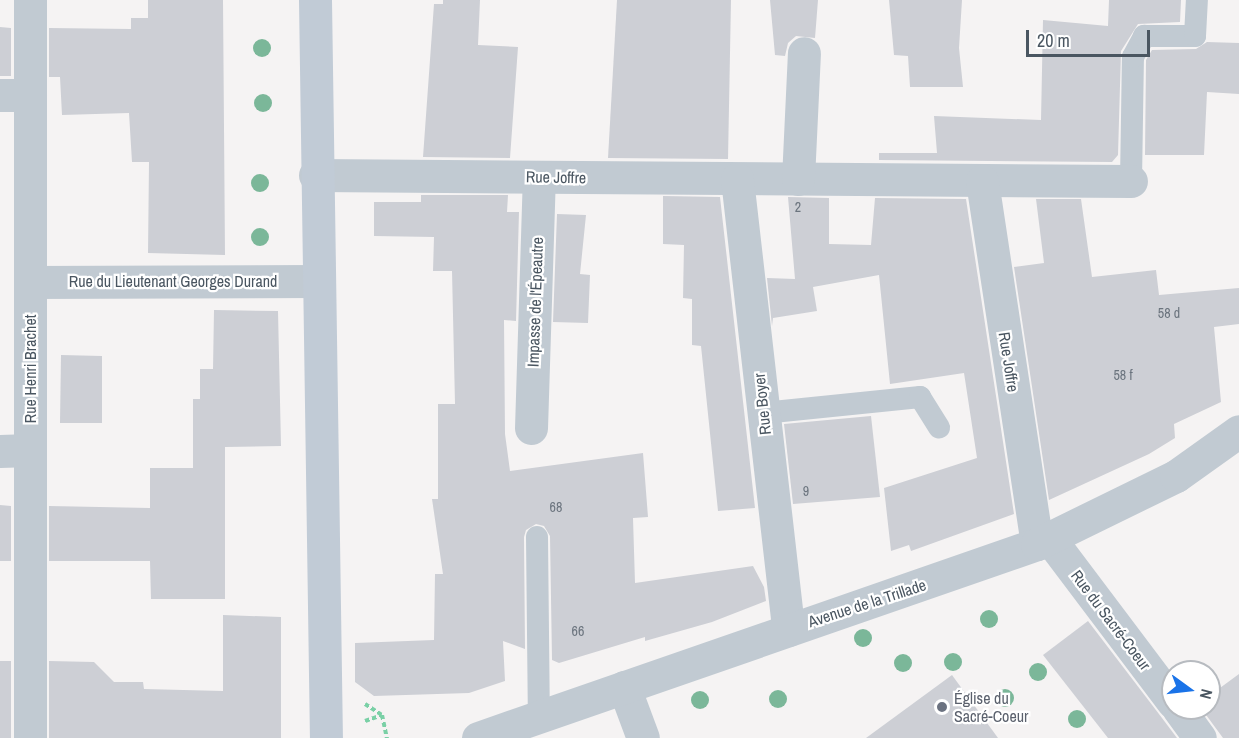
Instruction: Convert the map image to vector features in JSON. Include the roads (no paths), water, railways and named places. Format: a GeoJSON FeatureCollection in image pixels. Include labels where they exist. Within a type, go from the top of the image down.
{"type":"FeatureCollection","features":[{"type":"Feature","properties":{"kind":"street","name":"Rue Henri Brachet"},"geometry":{"type":"LineString","coordinates":[[30,0],[15,95],[30,282],[15,451],[30,738]]}},
{"type":"Feature","properties":{"kind":"street"},"geometry":{"type":"LineString","coordinates":[[315,0],[316,281],[326,738]]}},
{"type":"Feature","properties":{"kind":"street"},"geometry":{"type":"LineString","coordinates":[[798,179],[804,53]]}},
{"type":"Feature","properties":{"kind":"street","name":"Rue Joffre"},"geometry":{"type":"LineString","coordinates":[[315,175],[1131,181]]}},
{"type":"Feature","properties":{"kind":"street","name":"Impasse de l'Épeautre"},"geometry":{"type":"LineString","coordinates":[[531,428],[539,177]]}},
{"type":"Feature","properties":{"kind":"street","name":"Rue Boyer"},"geometry":{"type":"LineString","coordinates":[[737,179],[788,630]]}},
{"type":"Feature","properties":{"kind":"street","name":"Rue Joffre"},"geometry":{"type":"LineString","coordinates":[[982,181],[1043,541]]}},
{"type":"Feature","properties":{"kind":"street","name":"Rue du Lieutenant Georges Durand"},"geometry":{"type":"LineString","coordinates":[[30,282],[316,281]]}},
{"type":"Feature","properties":{"kind":"street","name":"Avenue de la Trillade"},"geometry":{"type":"LineString","coordinates":[[478,738],[519,727],[624,687],[1043,541],[1176,476],[1239,431]]}},
{"type":"Feature","properties":{"kind":"street","name":"Rue du Sacré-Coeur"},"geometry":{"type":"LineString","coordinates":[[1043,541],[1161,687]]}},
{"type":"Feature","properties":{"kind":"street"},"geometry":{"type":"LineString","coordinates":[[624,687],[643,738]]}},
{"type":"Feature","properties":{"kind":"street"},"geometry":{"type":"LineString","coordinates":[[1187,720],[1200,738]]}},
{"type":"Feature","properties":{"kind":"lane"},"geometry":{"type":"LineString","coordinates":[[1131,181],[1134,57],[1144,36],[1195,36],[1197,0]]}},
{"type":"Feature","properties":{"kind":"lane"},"geometry":{"type":"LineString","coordinates":[[763,413],[920,397],[939,427]]}},
{"type":"Feature","properties":{"kind":"lane"},"geometry":{"type":"LineString","coordinates":[[519,727],[537,537]]}},
{"type":"Feature","properties":{"kind":"place","name":"Église du Sacré-Coeur"},"geometry":{"type":"Point","coordinates":[942,707]}}]}
